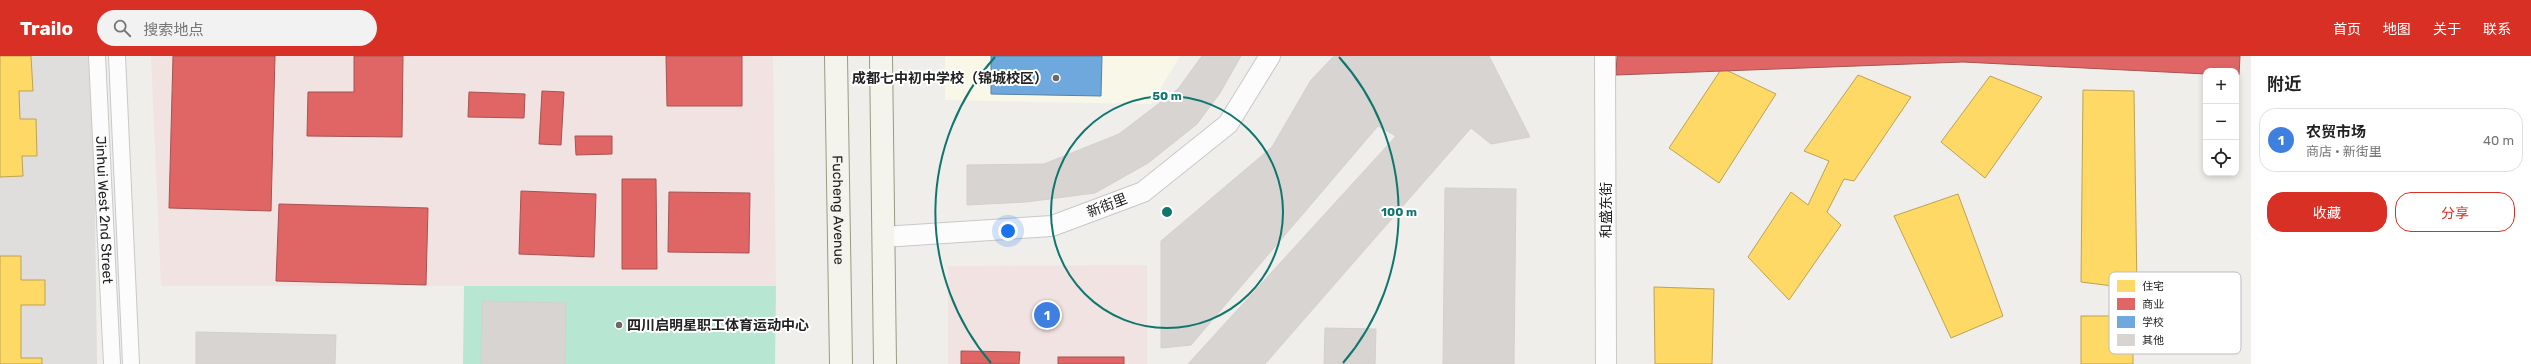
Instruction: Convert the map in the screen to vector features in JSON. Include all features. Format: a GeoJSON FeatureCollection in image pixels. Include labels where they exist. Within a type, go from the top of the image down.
{"type":"FeatureCollection","features":[{"type":"Feature","properties":{"kind":"main road","name":"Fucheng Avenue"},"geometry":{"type":"LineString","coordinates":[[836,56],[841,364]]}},
{"type":"Feature","properties":{"kind":"main road"},"geometry":{"type":"LineString","coordinates":[[881,56],[885,364]]}},
{"type":"Feature","properties":{"kind":"street","name":"Jinhui West 2nd Street"},"geometry":{"type":"LineString","coordinates":[[97,56],[112,364]]}},
{"type":"Feature","properties":{"kind":"street","name":"Jinhui West 2nd Street"},"geometry":{"type":"LineString","coordinates":[[117,56],[131,364]]}},
{"type":"Feature","properties":{"kind":"street","name":"新街里"},"geometry":{"type":"LineString","coordinates":[[883,238],[1052,226],[1143,192],[1228,124],[1269,56]]}},
{"type":"Feature","properties":{"kind":"street","name":"和盛东街"},"geometry":{"type":"LineString","coordinates":[[1605,56],[1606,364]]}},
{"type":"Feature","properties":{"kind":"shaded area"},"geometry":{"type":"Polygon","coordinates":[[[0,56],[93,56],[97,364],[0,364],[0,56]]]}},
{"type":"Feature","properties":{"kind":"shaded area"},"geometry":{"type":"Polygon","coordinates":[[[151,56],[773,56],[776,286],[161,286],[151,56]]]}},
{"type":"Feature","properties":{"kind":"shaded area","name":"成都七中初中学校（锦城校区）"},"geometry":{"type":"Polygon","coordinates":[[[945,56],[1180,56],[1151,104],[945,100],[945,56]]]}},
{"type":"Feature","properties":{"kind":"shaded area"},"geometry":{"type":"Polygon","coordinates":[[[1147,265],[1147,364],[948,364],[948,266],[1147,265]]]}},
{"type":"Feature","properties":{"kind":"green space","name":"四川启明星职工体育运动中心"},"geometry":{"type":"Polygon","coordinates":[[[464,286],[776,286],[775,364],[463,364],[464,286]]]}},
{"type":"Feature","properties":{"kind":"building: 住宅"},"geometry":{"type":"Polygon","coordinates":[[[0,56],[31,56],[33,91],[19,91],[20,119],[36,119],[37,156],[22,156],[23,176],[0,177],[0,56]]]}},
{"type":"Feature","properties":{"kind":"building: 住宅"},"geometry":{"type":"Polygon","coordinates":[[[1722,68],[1776,94],[1719,183],[1669,148],[1722,68]]]}},
{"type":"Feature","properties":{"kind":"building: 住宅"},"geometry":{"type":"Polygon","coordinates":[[[1858,75],[1911,97],[1854,181],[1844,179],[1827,212],[1841,225],[1789,300],[1748,257],[1791,192],[1808,205],[1829,161],[1804,151],[1858,75]]]}},
{"type":"Feature","properties":{"kind":"building: 住宅"},"geometry":{"type":"Polygon","coordinates":[[[1990,76],[2042,97],[1985,178],[1941,142],[1990,76]]]}},
{"type":"Feature","properties":{"kind":"building: 住宅"},"geometry":{"type":"Polygon","coordinates":[[[2083,90],[2134,91],[2137,272],[2109,272],[2109,286],[2081,282],[2083,90]]]}},
{"type":"Feature","properties":{"kind":"building: 住宅"},"geometry":{"type":"Polygon","coordinates":[[[1958,194],[2003,316],[1951,338],[1894,216],[1958,194]]]}},
{"type":"Feature","properties":{"kind":"building: 住宅"},"geometry":{"type":"Polygon","coordinates":[[[0,256],[21,256],[21,280],[45,280],[45,305],[21,305],[21,358],[42,358],[42,364],[0,364],[0,256]]]}},
{"type":"Feature","properties":{"kind":"building: 住宅"},"geometry":{"type":"Polygon","coordinates":[[[1654,287],[1714,289],[1712,364],[1655,364],[1654,287]]]}},
{"type":"Feature","properties":{"kind":"building: 住宅"},"geometry":{"type":"Polygon","coordinates":[[[2081,316],[2109,316],[2109,354],[2133,354],[2133,364],[2081,364],[2081,316]]]}},
{"type":"Feature","properties":{"kind":"building: 商业"},"geometry":{"type":"Polygon","coordinates":[[[173,56],[275,56],[271,211],[169,208],[173,56]]]}},
{"type":"Feature","properties":{"kind":"building: 商业"},"geometry":{"type":"Polygon","coordinates":[[[354,56],[403,56],[402,137],[307,136],[308,92],[354,92],[354,56]]]}},
{"type":"Feature","properties":{"kind":"building: 商业"},"geometry":{"type":"Polygon","coordinates":[[[666,56],[742,56],[742,106],[667,106],[666,56]]]}},
{"type":"Feature","properties":{"kind":"building: 商业"},"geometry":{"type":"Polygon","coordinates":[[[1617,56],[2240,56],[2239,75],[2239,68],[2203,68],[2203,74],[1963,62],[1616,75],[1617,56]]]}},
{"type":"Feature","properties":{"kind":"building: 商业"},"geometry":{"type":"Polygon","coordinates":[[[542,91],[564,92],[561,145],[539,144],[542,91]]]}},
{"type":"Feature","properties":{"kind":"building: 商业"},"geometry":{"type":"Polygon","coordinates":[[[469,92],[525,94],[524,118],[468,117],[469,92]]]}},
{"type":"Feature","properties":{"kind":"building: 商业"},"geometry":{"type":"Polygon","coordinates":[[[575,136],[612,136],[612,154],[576,155],[575,136]]]}},
{"type":"Feature","properties":{"kind":"building: 商业"},"geometry":{"type":"Polygon","coordinates":[[[622,179],[656,179],[657,269],[622,269],[622,179]]]}},
{"type":"Feature","properties":{"kind":"building: 商业"},"geometry":{"type":"Polygon","coordinates":[[[521,191],[596,194],[594,257],[519,254],[521,191]]]}},
{"type":"Feature","properties":{"kind":"building: 商业"},"geometry":{"type":"Polygon","coordinates":[[[669,192],[750,193],[749,253],[668,252],[669,192]]]}},
{"type":"Feature","properties":{"kind":"building: 商业"},"geometry":{"type":"Polygon","coordinates":[[[279,204],[428,208],[426,285],[276,281],[279,204]]]}},
{"type":"Feature","properties":{"kind":"building: 商业"},"geometry":{"type":"Polygon","coordinates":[[[961,351],[1020,352],[1019,364],[961,364],[961,351]]]}},
{"type":"Feature","properties":{"kind":"building: 商业"},"geometry":{"type":"Polygon","coordinates":[[[1058,357],[1124,357],[1124,364],[1058,364],[1058,357]]]}},
{"type":"Feature","properties":{"kind":"building: 学校"},"geometry":{"type":"Polygon","coordinates":[[[991,56],[1102,56],[1101,96],[991,94],[991,56]]]}},
{"type":"Feature","properties":{"kind":"building: 其他"},"geometry":{"type":"Polygon","coordinates":[[[1202,56],[1241,56],[1220,93],[1197,124],[1148,163],[1095,193],[1026,202],[967,205],[967,165],[1044,164],[1119,134],[1178,89],[1202,56]]]}},
{"type":"Feature","properties":{"kind":"building: 其他"},"geometry":{"type":"Polygon","coordinates":[[[1334,56],[1489,56],[1530,137],[1491,144],[1471,128],[1265,364],[1188,364],[1396,136],[1378,126],[1191,345],[1161,348],[1161,241],[1272,147],[1311,80],[1334,56]]]}},
{"type":"Feature","properties":{"kind":"building: 其他"},"geometry":{"type":"Polygon","coordinates":[[[1445,188],[1516,189],[1514,364],[1443,364],[1445,188]]]}},
{"type":"Feature","properties":{"kind":"building: 其他"},"geometry":{"type":"Polygon","coordinates":[[[482,301],[566,303],[565,364],[481,364],[482,301]]]}},
{"type":"Feature","properties":{"kind":"building: 其他"},"geometry":{"type":"Polygon","coordinates":[[[1325,328],[1376,329],[1375,364],[1324,364],[1325,328]]]}},
{"type":"Feature","properties":{"kind":"building: 其他"},"geometry":{"type":"Polygon","coordinates":[[[196,332],[336,335],[335,364],[196,364],[196,332]]]}},
{"type":"Feature","properties":{"kind":"place","name":"成都七中初中学校（锦城校区）"},"geometry":{"type":"Point","coordinates":[1056,78]}},
{"type":"Feature","properties":{"kind":"place","name":"农贸市场"},"geometry":{"type":"Point","coordinates":[1047,315]}},
{"type":"Feature","properties":{"kind":"place","name":"四川启明星职工体育运动中心"},"geometry":{"type":"Point","coordinates":[619,325]}}]}
